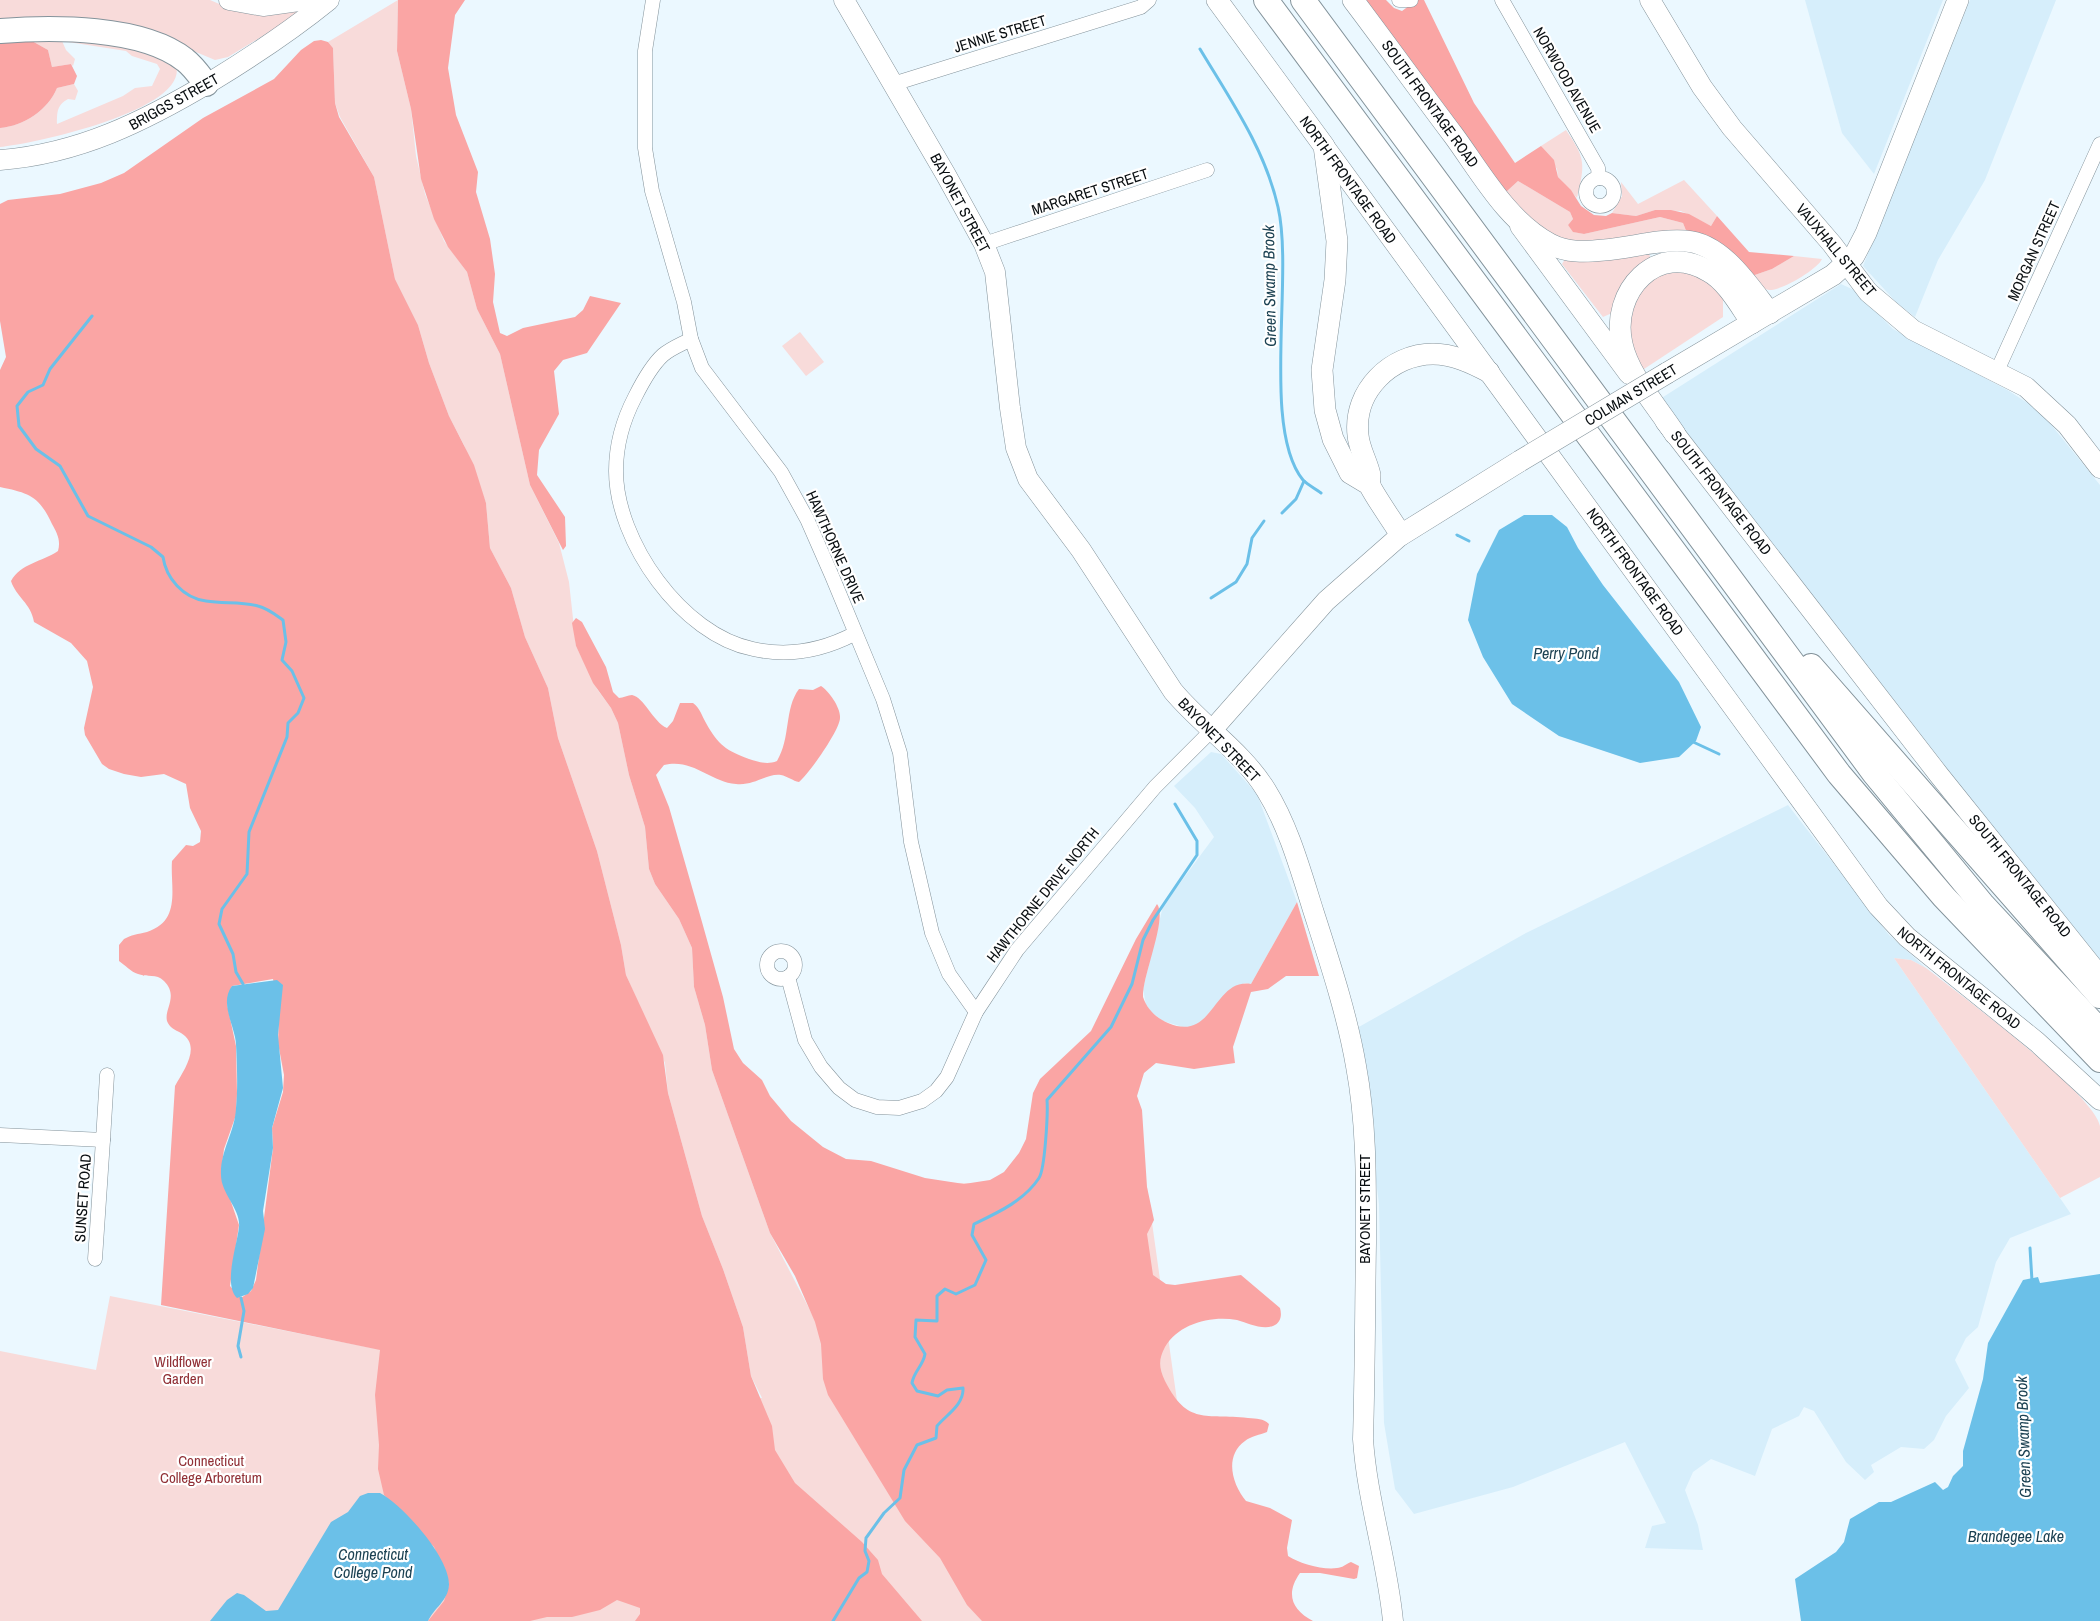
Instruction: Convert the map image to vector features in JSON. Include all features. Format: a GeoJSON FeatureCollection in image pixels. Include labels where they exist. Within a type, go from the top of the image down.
{"type":"FeatureCollection","features":[{"type":"Feature","properties":{"kind":"highway"},"geometry":{"type":"LineString","coordinates":[[1266,0],[1833,767],[1944,897],[2100,1060]]}},
{"type":"Feature","properties":{"kind":"highway"},"geometry":{"type":"LineString","coordinates":[[1303,0],[1898,804],[2002,926],[2100,1031]]}},
{"type":"Feature","properties":{"kind":"highway"},"geometry":{"type":"LineString","coordinates":[[0,31],[78,28],[133,39],[176,54],[189,63],[206,84]]}},
{"type":"Feature","properties":{"kind":"highway"},"geometry":{"type":"LineString","coordinates":[[1718,563],[1757,596],[1806,660],[2100,996]]}},
{"type":"Feature","properties":{"kind":"main road","name":"NORTH FRONTAGE ROAD"},"geometry":{"type":"LineString","coordinates":[[1217,0],[1324,146]]}},
{"type":"Feature","properties":{"kind":"main road","name":"SOUTH FRONTAGE ROAD"},"geometry":{"type":"LineString","coordinates":[[1353,0],[1502,201]]}},
{"type":"Feature","properties":{"kind":"main road","name":"COLMAN STREET"},"geometry":{"type":"LineString","coordinates":[[1401,535],[1520,461],[1825,281],[1846,264],[1857,252],[1866,233],[1958,0]]}},
{"type":"Feature","properties":{"kind":"main road"},"geometry":{"type":"LineString","coordinates":[[1324,146],[1337,241],[1335,280],[1322,370],[1325,410],[1333,439],[1350,472],[1370,485],[1401,535]]}},
{"type":"Feature","properties":{"kind":"main road"},"geometry":{"type":"LineString","coordinates":[[1502,201],[1539,236],[1565,250],[1590,252],[1682,241],[1700,244],[1718,254],[1733,268],[1761,318]]}},
{"type":"Feature","properties":{"kind":"main road"},"geometry":{"type":"LineString","coordinates":[[1675,434],[1625,354],[1620,335],[1621,310],[1629,289],[1642,275],[1656,267],[1673,263],[1696,265],[1718,279],[1761,318]]}},
{"type":"Feature","properties":{"kind":"main road"},"geometry":{"type":"LineString","coordinates":[[1370,485],[1358,429],[1364,400],[1379,376],[1407,358],[1434,354],[1455,357],[1490,372]]}},
{"type":"Feature","properties":{"kind":"street"},"geometry":{"type":"LineString","coordinates":[[230,0],[263,6],[306,0]]}},
{"type":"Feature","properties":{"kind":"street","name":"BRIGGS STREET"},"geometry":{"type":"LineString","coordinates":[[0,160],[57,151],[110,136],[155,115],[292,29],[329,0]]}},
{"type":"Feature","properties":{"kind":"street","name":"HAWTHORNE DRIVE"},"geometry":{"type":"LineString","coordinates":[[654,0],[645,51],[645,148],[652,191],[684,302],[691,339],[702,368],[757,438],[807,519],[883,699],[900,753],[911,842],[932,933],[950,974],[976,1012]]}},
{"type":"Feature","properties":{"kind":"street","name":"BAYONET STREET"},"geometry":{"type":"LineString","coordinates":[[844,0],[984,244],[995,272],[1016,448],[1028,479],[1081,550],[1173,691],[1186,706],[1213,729],[1253,773],[1279,815],[1328,957],[1357,1066],[1366,1166],[1363,1438],[1365,1473],[1389,1577],[1393,1621]]}},
{"type":"Feature","properties":{"kind":"street","name":"JENNIE STREET"},"geometry":{"type":"LineString","coordinates":[[893,84],[1141,7],[1149,0]]}},
{"type":"Feature","properties":{"kind":"street"},"geometry":{"type":"LineString","coordinates":[[1400,0],[1411,0]]}},
{"type":"Feature","properties":{"kind":"street","name":"NORWOOD AVENUE"},"geometry":{"type":"LineString","coordinates":[[1502,0],[1598,168],[1599,178]]}},
{"type":"Feature","properties":{"kind":"street","name":"VAUXHALL STREET"},"geometry":{"type":"LineString","coordinates":[[1650,0],[1702,87],[1732,128],[1868,292],[1913,330],[2025,387],[2067,425],[2100,468]]}},
{"type":"Feature","properties":{"kind":"street","name":"MORGAN STREET"},"geometry":{"type":"LineString","coordinates":[[1997,371],[2100,144]]}},
{"type":"Feature","properties":{"kind":"street","name":"NORTH FRONTAGE ROAD"},"geometry":{"type":"LineString","coordinates":[[1324,146],[1878,906],[1907,937],[2030,1035],[2100,1100]]}},
{"type":"Feature","properties":{"kind":"street","name":"MARGARET STREET"},"geometry":{"type":"LineString","coordinates":[[984,244],[1207,170]]}},
{"type":"Feature","properties":{"kind":"street","name":"SOUTH FRONTAGE ROAD"},"geometry":{"type":"LineString","coordinates":[[1502,201],[1675,434],[1934,768],[2100,976]]}},
{"type":"Feature","properties":{"kind":"street"},"geometry":{"type":"LineString","coordinates":[[691,339],[663,355],[642,384],[626,413],[618,441],[616,472],[622,506],[646,565],[668,595],[693,618],[724,638],[750,649],[780,653],[810,650],[839,642],[854,634]]}},
{"type":"Feature","properties":{"kind":"street","name":"COLMAN STREET"},"geometry":{"type":"LineString","coordinates":[[1213,729],[1326,601],[1401,535]]}},
{"type":"Feature","properties":{"kind":"street","name":"HAWTHORNE DRIVE NORTH"},"geometry":{"type":"LineString","coordinates":[[788,977],[801,1028],[817,1061],[844,1092],[874,1107],[909,1106],[936,1091],[950,1072],[976,1012],[1001,972],[1029,934],[1155,787],[1213,729]]}},
{"type":"Feature","properties":{"kind":"street","name":"SUNSET ROAD"},"geometry":{"type":"LineString","coordinates":[[95,1259],[107,1075]]}},
{"type":"Feature","properties":{"kind":"street","name":"SUNSET ROAD"},"geometry":{"type":"LineString","coordinates":[[0,1135],[103,1140]]}},
{"type":"Feature","properties":{"kind":"shaded area"},"geometry":{"type":"Polygon","coordinates":[[[398,0],[465,0],[455,15],[448,68],[456,115],[478,172],[476,192],[490,239],[495,274],[493,302],[500,333],[507,336],[523,328],[575,317],[583,310],[590,296],[621,303],[587,353],[563,360],[554,371],[559,414],[539,450],[537,475],[565,517],[566,546],[563,550],[530,485],[500,354],[477,309],[467,272],[448,247],[434,219],[421,179],[411,109],[397,51],[398,0]]]}},
{"type":"Feature","properties":{"kind":"shaded area"},"geometry":{"type":"Polygon","coordinates":[[[1366,0],[1386,0],[1394,8],[1402,11],[1417,0],[1424,0],[1474,103],[1515,163],[1541,146],[1554,160],[1558,177],[1571,190],[1581,206],[1594,215],[1606,216],[1612,213],[1636,216],[1655,210],[1671,210],[1689,214],[1711,226],[1717,216],[1749,252],[1794,256],[1772,269],[1749,277],[1687,233],[1683,223],[1660,217],[1584,234],[1573,232],[1568,225],[1573,219],[1570,212],[1518,181],[1506,192],[1366,0]]]}},
{"type":"Feature","properties":{"kind":"shaded area"},"geometry":{"type":"Polygon","coordinates":[[[1805,0],[1943,0],[1874,174],[1842,133],[1805,0]]]}},
{"type":"Feature","properties":{"kind":"shaded area"},"geometry":{"type":"Polygon","coordinates":[[[1970,0],[2056,0],[1985,180],[1938,260],[1915,317],[1896,302],[1863,266],[1970,0]]]}},
{"type":"Feature","properties":{"kind":"shaded area"},"geometry":{"type":"Polygon","coordinates":[[[32,41],[48,50],[52,67],[71,64],[77,76],[74,84],[57,88],[48,103],[34,116],[18,124],[0,128],[0,42],[32,41]]]}},
{"type":"Feature","properties":{"kind":"shaded area"},"geometry":{"type":"Polygon","coordinates":[[[314,41],[328,42],[333,48],[335,103],[339,117],[374,177],[395,279],[418,325],[429,363],[449,416],[474,465],[486,503],[490,548],[511,588],[525,637],[548,688],[558,738],[597,851],[621,945],[626,975],[663,1055],[668,1093],[702,1216],[743,1327],[751,1376],[772,1426],[775,1450],[795,1483],[862,1542],[878,1560],[882,1574],[922,1621],[635,1621],[640,1614],[640,1608],[617,1600],[600,1610],[572,1617],[547,1617],[530,1621],[428,1621],[444,1601],[449,1585],[434,1547],[384,1495],[378,1469],[379,1445],[375,1395],[380,1350],[161,1305],[175,1086],[191,1051],[187,1038],[171,1027],[167,1021],[171,997],[164,981],[155,976],[142,975],[130,970],[119,961],[119,945],[124,939],[158,927],[165,920],[172,902],[172,861],[186,845],[193,846],[200,842],[201,831],[190,808],[186,784],[164,774],[141,777],[124,774],[102,764],[85,735],[84,728],[93,687],[87,661],[71,643],[34,622],[30,610],[11,581],[26,566],[58,551],[59,543],[47,515],[32,497],[19,491],[0,487],[0,370],[6,357],[0,321],[0,204],[8,200],[60,194],[101,183],[124,173],[203,118],[274,79],[301,50],[314,41]],[[273,979],[232,986],[227,1004],[236,1046],[236,1115],[224,1149],[221,1173],[239,1225],[230,1286],[241,1298],[251,1291],[256,1280],[273,1148],[272,1128],[283,1092],[284,1075],[278,1043],[279,1011],[273,979]]]}},
{"type":"Feature","properties":{"kind":"shaded area"},"geometry":{"type":"Polygon","coordinates":[[[1841,284],[1854,290],[1893,329],[2009,391],[2040,411],[2100,485],[2100,965],[1660,399],[1841,284]]]}},
{"type":"Feature","properties":{"kind":"shaded area"},"geometry":{"type":"Polygon","coordinates":[[[576,618],[582,622],[606,667],[613,692],[619,698],[632,695],[641,700],[657,721],[667,728],[673,721],[680,703],[693,703],[719,742],[729,750],[749,759],[766,763],[777,761],[784,743],[791,705],[799,689],[813,690],[821,686],[837,705],[840,714],[839,724],[816,762],[799,782],[776,775],[749,783],[736,784],[718,779],[693,767],[674,764],[664,765],[656,775],[669,807],[702,922],[723,997],[734,1049],[743,1063],[762,1080],[770,1096],[791,1121],[823,1147],[846,1159],[871,1161],[925,1178],[964,1184],[990,1180],[1004,1172],[1019,1153],[1026,1139],[1033,1093],[1040,1079],[1091,1031],[1136,939],[1157,904],[1160,911],[1159,921],[1143,997],[1149,1009],[1159,1018],[1183,1027],[1195,1024],[1204,1018],[1228,990],[1238,985],[1251,984],[1297,902],[1319,976],[1286,976],[1268,989],[1251,992],[1233,1047],[1235,1063],[1194,1069],[1156,1063],[1144,1073],[1137,1096],[1142,1110],[1147,1187],[1154,1220],[1147,1234],[1153,1275],[1166,1284],[1175,1285],[1241,1275],[1280,1308],[1279,1321],[1276,1325],[1269,1327],[1259,1327],[1227,1319],[1196,1323],[1178,1332],[1171,1339],[1160,1360],[1165,1381],[1173,1395],[1190,1411],[1209,1416],[1260,1419],[1269,1424],[1267,1432],[1250,1438],[1238,1447],[1234,1454],[1232,1470],[1237,1487],[1246,1501],[1270,1508],[1292,1520],[1287,1548],[1288,1556],[1299,1562],[1319,1567],[1339,1568],[1351,1562],[1359,1566],[1357,1578],[1354,1579],[1320,1573],[1300,1573],[1293,1588],[1293,1601],[1300,1612],[1313,1621],[982,1621],[967,1605],[940,1558],[905,1521],[828,1395],[823,1379],[821,1344],[815,1322],[795,1276],[770,1233],[712,1070],[705,1025],[694,987],[692,948],[679,919],[655,884],[649,869],[645,827],[629,775],[618,723],[611,708],[593,683],[576,646],[572,623],[576,618]]]}},
{"type":"Feature","properties":{"kind":"shaded area"},"geometry":{"type":"Polygon","coordinates":[[[1211,752],[1221,754],[1257,794],[1297,902],[1251,984],[1245,983],[1231,989],[1200,1023],[1186,1028],[1163,1021],[1151,1012],[1146,1005],[1143,989],[1163,906],[1214,837],[1195,808],[1174,786],[1211,752]]]}},
{"type":"Feature","properties":{"kind":"shaded area"},"geometry":{"type":"Polygon","coordinates":[[[1788,805],[1889,935],[1926,968],[1911,960],[1894,958],[2071,1214],[2010,1238],[1996,1262],[1978,1327],[1966,1338],[1955,1360],[1969,1388],[1946,1416],[1934,1440],[1924,1449],[1901,1447],[1871,1465],[1874,1472],[1865,1480],[1846,1462],[1814,1411],[1804,1407],[1799,1416],[1772,1429],[1755,1476],[1711,1459],[1693,1472],[1685,1490],[1698,1525],[1703,1550],[1645,1548],[1652,1526],[1666,1523],[1625,1442],[1513,1487],[1414,1514],[1395,1489],[1384,1423],[1379,1204],[1357,1028],[1526,933],[1788,805]]]}},
{"type":"Feature","properties":{"kind":"green space"},"geometry":{"type":"Polygon","coordinates":[[[0,0],[210,0],[224,6],[304,7],[286,22],[228,57],[215,60],[172,42],[0,23],[0,0]]]}},
{"type":"Feature","properties":{"kind":"green space"},"geometry":{"type":"Polygon","coordinates":[[[398,0],[397,51],[411,109],[416,156],[425,194],[444,241],[467,272],[477,309],[500,354],[530,485],[559,543],[569,582],[576,646],[597,689],[611,708],[618,723],[629,775],[645,827],[649,869],[655,884],[679,919],[692,948],[694,987],[705,1025],[712,1070],[770,1233],[814,1318],[778,1179],[1147,1187],[1178,1408],[1251,1621],[0,1621],[0,1351],[96,1370],[110,1296],[372,1348],[762,1398],[751,1376],[743,1327],[702,1216],[668,1093],[665,1063],[626,975],[621,945],[597,851],[558,738],[548,688],[525,637],[511,588],[490,548],[486,503],[464,445],[449,416],[429,363],[418,325],[395,279],[374,177],[340,117],[335,103],[333,48],[328,42],[398,0]]]}},
{"type":"Feature","properties":{"kind":"green space"},"geometry":{"type":"Polygon","coordinates":[[[11,35],[138,47],[176,65],[174,81],[159,96],[135,110],[106,122],[74,132],[0,147],[0,128],[18,124],[34,115],[48,103],[57,88],[74,84],[78,91],[75,100],[68,99],[60,106],[57,124],[123,96],[135,88],[152,86],[160,69],[157,64],[132,56],[126,51],[62,41],[66,50],[75,59],[73,66],[71,64],[52,67],[48,50],[32,41],[11,35]]]}},
{"type":"Feature","properties":{"kind":"green space"},"geometry":{"type":"Polygon","coordinates":[[[1566,130],[1582,162],[1577,198],[1558,177],[1557,169],[1541,146],[1566,130]]]}},
{"type":"Feature","properties":{"kind":"green space"},"geometry":{"type":"Polygon","coordinates":[[[1684,180],[1717,216],[1711,226],[1681,211],[1655,210],[1636,216],[1612,213],[1622,196],[1621,182],[1638,204],[1684,180]]]}},
{"type":"Feature","properties":{"kind":"green space"},"geometry":{"type":"Polygon","coordinates":[[[1518,181],[1570,212],[1573,219],[1568,225],[1574,232],[1584,234],[1660,217],[1683,223],[1687,233],[1610,242],[1563,241],[1532,223],[1506,192],[1518,181]]]}},
{"type":"Feature","properties":{"kind":"green space"},"geometry":{"type":"Polygon","coordinates":[[[1647,249],[1651,259],[1624,281],[1616,295],[1612,313],[1603,317],[1562,264],[1567,256],[1647,249]]]}},
{"type":"Feature","properties":{"kind":"green space"},"geometry":{"type":"Polygon","coordinates":[[[1794,256],[1822,259],[1807,273],[1775,289],[1763,288],[1749,277],[1772,269],[1794,256]]]}},
{"type":"Feature","properties":{"kind":"green space"},"geometry":{"type":"Polygon","coordinates":[[[1668,269],[1701,275],[1723,298],[1723,317],[1641,371],[1626,326],[1634,291],[1668,269]]]}},
{"type":"Feature","properties":{"kind":"green space"},"geometry":{"type":"Polygon","coordinates":[[[800,332],[824,362],[806,376],[782,346],[800,332]]]}},
{"type":"Feature","properties":{"kind":"green space"},"geometry":{"type":"Polygon","coordinates":[[[1894,958],[1911,960],[1926,968],[2022,1044],[2074,1091],[2092,1111],[2100,1126],[2100,1177],[2060,1198],[1894,958]]]}},
{"type":"Feature","properties":{"kind":"water","name":"Perry Pond"},"geometry":{"type":"Polygon","coordinates":[[[1524,515],[1552,515],[1567,527],[1603,585],[1679,682],[1701,727],[1696,741],[1679,757],[1640,763],[1559,736],[1512,704],[1483,657],[1468,620],[1477,574],[1499,530],[1524,515]]]}},
{"type":"Feature","properties":{"kind":"water"},"geometry":{"type":"Polygon","coordinates":[[[277,980],[283,985],[278,1035],[283,1088],[272,1128],[273,1148],[263,1211],[265,1229],[253,1288],[248,1294],[237,1298],[231,1284],[231,1274],[239,1220],[224,1189],[221,1175],[221,1166],[235,1117],[237,1092],[236,1044],[227,1000],[232,986],[277,980]]]}},
{"type":"Feature","properties":{"kind":"water","name":"Brandegee Lake"},"geometry":{"type":"Polygon","coordinates":[[[2100,1274],[2100,1621],[1801,1621],[1795,1579],[1836,1552],[1844,1542],[1850,1519],[1879,1502],[1891,1502],[1935,1482],[1943,1490],[1948,1487],[1953,1476],[1963,1466],[1963,1451],[1983,1379],[1988,1343],[2023,1280],[2038,1277],[2040,1283],[2100,1274]]]}},
{"type":"Feature","properties":{"kind":"water","name":"Connecticut College Pond"},"geometry":{"type":"Polygon","coordinates":[[[380,1493],[401,1509],[424,1533],[442,1561],[447,1574],[448,1591],[428,1621],[210,1621],[227,1600],[237,1593],[244,1595],[266,1611],[278,1610],[331,1522],[348,1512],[360,1496],[380,1493]]]}},
{"type":"Feature","properties":{"kind":"waterway","name":"Green Swamp Brook"},"geometry":{"type":"LineString","coordinates":[[1200,49],[1256,145],[1278,207],[1283,271],[1281,389],[1284,425],[1291,456],[1303,480],[1321,493]]}},
{"type":"Feature","properties":{"kind":"waterway"},"geometry":{"type":"LineString","coordinates":[[92,316],[50,369],[43,385],[28,392],[17,406],[19,426],[36,449],[60,466],[88,516],[151,547],[163,557],[172,579],[183,591],[206,601],[258,606],[283,620],[286,642],[282,660],[292,671],[304,698],[298,713],[288,723],[287,737],[249,832],[247,874],[222,909],[219,924],[233,954],[236,972],[243,984]]}},
{"type":"Feature","properties":{"kind":"waterway"},"geometry":{"type":"LineString","coordinates":[[1282,513],[1296,499],[1304,481]]}},
{"type":"Feature","properties":{"kind":"waterway"},"geometry":{"type":"LineString","coordinates":[[1211,598],[1236,582],[1247,564],[1252,538],[1264,521]]}},
{"type":"Feature","properties":{"kind":"waterway","name":"Green Swamp Brook"},"geometry":{"type":"LineString","coordinates":[[1457,535],[1469,541]]}},
{"type":"Feature","properties":{"kind":"waterway","name":"Green Swamp Brook"},"geometry":{"type":"LineString","coordinates":[[1691,741],[1719,754]]}},
{"type":"Feature","properties":{"kind":"waterway"},"geometry":{"type":"LineString","coordinates":[[833,1621],[859,1578],[867,1572],[869,1561],[865,1551],[866,1538],[884,1513],[900,1498],[904,1470],[917,1445],[936,1438],[937,1426],[958,1405],[963,1394],[963,1388],[947,1390],[938,1396],[917,1391],[912,1383],[925,1354],[915,1337],[916,1320],[937,1321],[937,1296],[945,1289],[956,1294],[975,1285],[986,1260],[972,1235],[974,1224],[1018,1200],[1039,1178],[1044,1153],[1047,1100],[1111,1027],[1132,984],[1143,940],[1153,920],[1197,855],[1197,841],[1175,804]]}},
{"type":"Feature","properties":{"kind":"waterway","name":"Green Swamp Brook"},"geometry":{"type":"LineString","coordinates":[[2030,1248],[2032,1281]]}},
{"type":"Feature","properties":{"kind":"waterway"},"geometry":{"type":"LineString","coordinates":[[241,1298],[244,1311],[238,1346],[241,1357]]}},
{"type":"Feature","properties":{"kind":"park label","name":"Wildflower Garden"},"geometry":{"type":"Point","coordinates":[183,1370]}},
{"type":"Feature","properties":{"kind":"park label","name":"Connecticut College Arboretum"},"geometry":{"type":"Point","coordinates":[211,1470]}}]}
